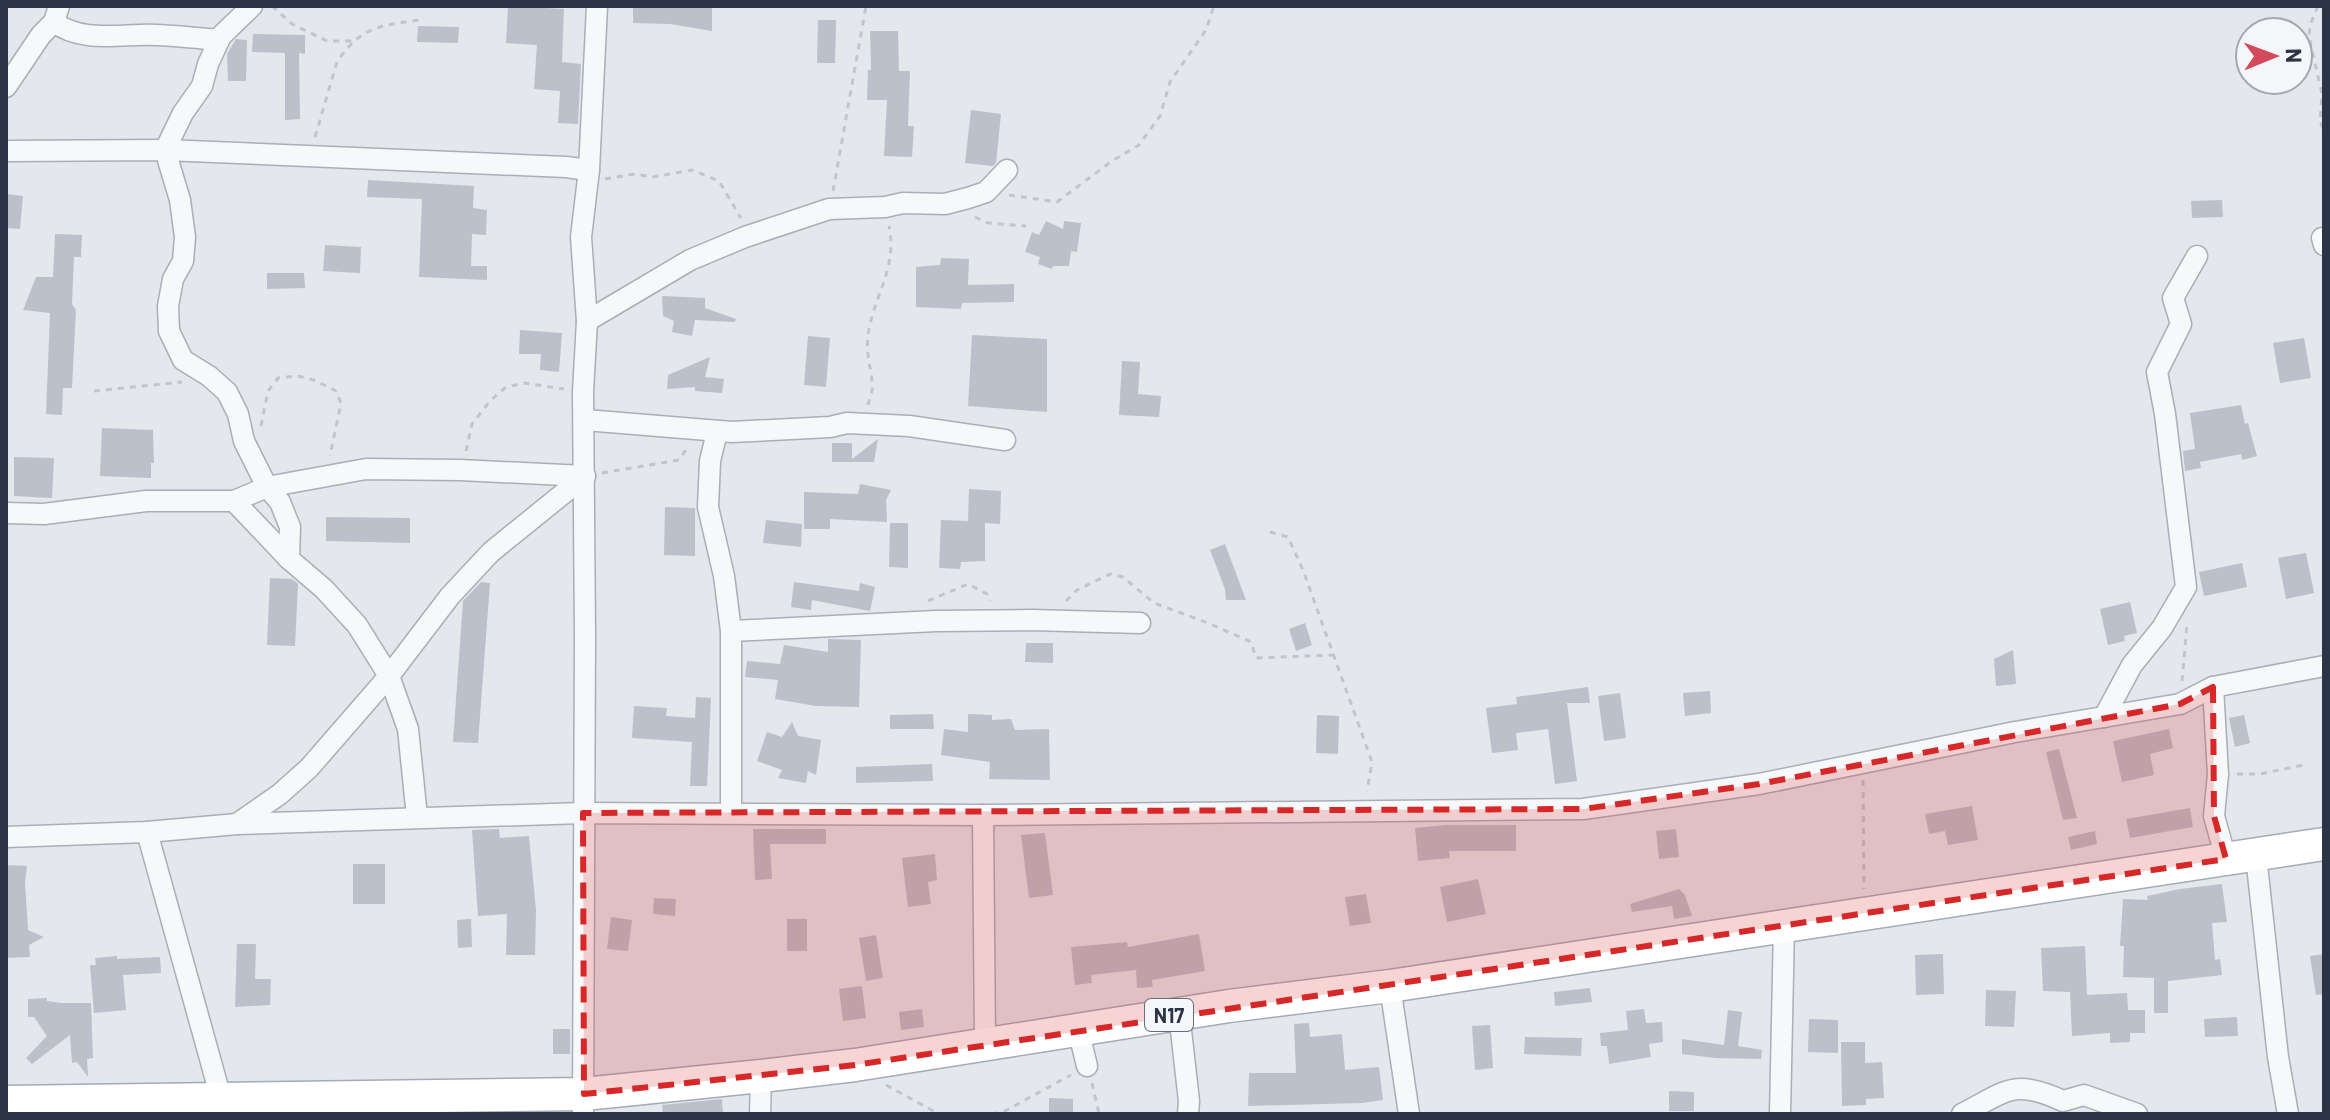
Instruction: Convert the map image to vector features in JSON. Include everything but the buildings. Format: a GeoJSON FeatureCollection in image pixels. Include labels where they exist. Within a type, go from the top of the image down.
{"type":"FeatureCollection","features":[{"type":"Feature","properties":{"kind":"main road","name":"N17"},"geometry":{"type":"LineString","coordinates":[[6,1102],[102,1108],[583,1104],[761,1076],[855,1065],[1179,1013],[1390,986],[2324,844]]}},
{"type":"Feature","properties":{"kind":"street"},"geometry":{"type":"LineString","coordinates":[[252,6],[219,40],[202,86],[183,113],[165,150],[180,200],[185,237],[183,261],[173,279],[168,306],[169,331],[183,360],[227,392],[238,414],[244,441],[267,487],[280,502],[290,527],[289,559]]}},
{"type":"Feature","properties":{"kind":"street"},"geometry":{"type":"LineString","coordinates":[[583,1104],[583,392],[587,321],[581,237],[588,177],[597,6]]}},
{"type":"Feature","properties":{"kind":"street"},"geometry":{"type":"LineString","coordinates":[[6,87],[56,14],[64,30],[85,35],[154,35],[219,40]]}},
{"type":"Feature","properties":{"kind":"street"},"geometry":{"type":"LineString","coordinates":[[6,151],[165,150],[566,167],[588,177]]}},
{"type":"Feature","properties":{"kind":"street"},"geometry":{"type":"LineString","coordinates":[[587,321],[690,260],[745,237],[829,209],[885,207],[903,203],[945,204],[986,192],[1007,170]]}},
{"type":"Feature","properties":{"kind":"street"},"geometry":{"type":"LineString","coordinates":[[2104,717],[2132,665],[2162,628],[2186,587],[2157,372],[2181,324],[2173,298],[2197,256]]}},
{"type":"Feature","properties":{"kind":"street"},"geometry":{"type":"LineString","coordinates":[[585,420],[707,431],[830,427],[847,423],[909,426],[1005,440]]}},
{"type":"Feature","properties":{"kind":"street"},"geometry":{"type":"LineString","coordinates":[[707,431],[708,507],[724,576],[731,631],[731,813]]}},
{"type":"Feature","properties":{"kind":"street"},"geometry":{"type":"LineString","coordinates":[[6,513],[44,514],[146,501],[234,501],[267,487],[366,469],[585,476]]}},
{"type":"Feature","properties":{"kind":"street"},"geometry":{"type":"LineString","coordinates":[[237,824],[280,794],[309,768],[389,676],[450,596],[491,552],[585,476]]}},
{"type":"Feature","properties":{"kind":"street"},"geometry":{"type":"LineString","coordinates":[[234,501],[357,625],[389,676],[408,729],[417,817]]}},
{"type":"Feature","properties":{"kind":"street"},"geometry":{"type":"LineString","coordinates":[[731,631],[892,622],[1032,620],[1140,623]]}},
{"type":"Feature","properties":{"kind":"street"},"geometry":{"type":"LineString","coordinates":[[6,837],[147,832],[237,824],[583,813],[983,815],[1583,809],[1759,784],[2015,732],[2180,704],[2213,687],[2324,666]]}},
{"type":"Feature","properties":{"kind":"street"},"geometry":{"type":"LineString","coordinates":[[2213,687],[2218,774],[2214,816],[2241,858],[2288,1114]]}},
{"type":"Feature","properties":{"kind":"street"},"geometry":{"type":"LineString","coordinates":[[983,815],[985,1043]]}},
{"type":"Feature","properties":{"kind":"street"},"geometry":{"type":"LineString","coordinates":[[147,832],[224,1107]]}},
{"type":"Feature","properties":{"kind":"street"},"geometry":{"type":"LineString","coordinates":[[1780,1114],[1784,927]]}},
{"type":"Feature","properties":{"kind":"street"},"geometry":{"type":"LineString","coordinates":[[1390,986],[1409,1114]]}},
{"type":"Feature","properties":{"kind":"street"},"geometry":{"type":"LineString","coordinates":[[1179,1013],[1188,1114]]}},
{"type":"Feature","properties":{"kind":"street"},"geometry":{"type":"LineString","coordinates":[[1078,1029],[1087,1066]]}},
{"type":"Feature","properties":{"kind":"street"},"geometry":{"type":"LineString","coordinates":[[760,1114],[761,1076]]}},
{"type":"Feature","properties":{"kind":"street"},"geometry":{"type":"LineString","coordinates":[[1962,1114],[2010,1088],[2038,1089],[2063,1101],[2084,1095],[2137,1114]]}},
{"type":"Feature","properties":{"kind":"path"},"geometry":{"type":"LineString","coordinates":[[272,6],[292,24],[327,41],[355,41]]}},
{"type":"Feature","properties":{"kind":"path"},"geometry":{"type":"LineString","coordinates":[[829,209],[866,6]]}},
{"type":"Feature","properties":{"kind":"path"},"geometry":{"type":"LineString","coordinates":[[986,192],[1057,202],[1139,145],[1160,116],[1170,82],[1206,30],[1214,6]]}},
{"type":"Feature","properties":{"kind":"path"},"geometry":{"type":"LineString","coordinates":[[2318,6],[2309,37],[2322,94],[2320,121],[2324,131]]}},
{"type":"Feature","properties":{"kind":"path"},"geometry":{"type":"LineString","coordinates":[[309,156],[337,62],[355,41],[375,27],[419,20]]}},
{"type":"Feature","properties":{"kind":"path"},"geometry":{"type":"LineString","coordinates":[[588,177],[635,174],[653,177],[692,170],[719,181],[741,213],[745,237]]}},
{"type":"Feature","properties":{"kind":"path"},"geometry":{"type":"LineString","coordinates":[[945,204],[988,223],[1026,226]]}},
{"type":"Feature","properties":{"kind":"path"},"geometry":{"type":"LineString","coordinates":[[847,423],[868,405],[873,383],[867,348],[873,314],[889,269],[892,239],[885,207]]}},
{"type":"Feature","properties":{"kind":"path"},"geometry":{"type":"LineString","coordinates":[[94,391],[172,384],[209,376]]}},
{"type":"Feature","properties":{"kind":"path"},"geometry":{"type":"LineString","coordinates":[[261,432],[268,391],[278,378],[298,376],[336,391],[341,403],[326,478]]}},
{"type":"Feature","properties":{"kind":"path"},"geometry":{"type":"LineString","coordinates":[[460,470],[472,424],[506,387],[524,383],[583,392]]}},
{"type":"Feature","properties":{"kind":"path"},"geometry":{"type":"LineString","coordinates":[[585,476],[679,460],[707,431]]}},
{"type":"Feature","properties":{"kind":"path"},"geometry":{"type":"LineString","coordinates":[[1270,532],[1288,537],[1372,762],[1363,811]]}},
{"type":"Feature","properties":{"kind":"path"},"geometry":{"type":"LineString","coordinates":[[1032,620],[1059,608],[1077,590],[1110,574],[1123,577],[1154,603],[1251,642],[1256,658],[1333,655]]}},
{"type":"Feature","properties":{"kind":"path"},"geometry":{"type":"LineString","coordinates":[[968,584],[987,594],[997,620]]}},
{"type":"Feature","properties":{"kind":"path"},"geometry":{"type":"LineString","coordinates":[[2180,704],[2188,613],[2183,593]]}},
{"type":"Feature","properties":{"kind":"path"},"geometry":{"type":"LineString","coordinates":[[2218,774],[2260,774],[2308,764]]}},
{"type":"Feature","properties":{"kind":"path"},"geometry":{"type":"LineString","coordinates":[[1863,765],[1863,915]]}},
{"type":"Feature","properties":{"kind":"path"},"geometry":{"type":"LineString","coordinates":[[855,1065],[917,1104],[939,1114]]}},
{"type":"Feature","properties":{"kind":"path"},"geometry":{"type":"LineString","coordinates":[[992,1114],[1005,1111],[1087,1066],[1099,1114]]}},
{"type":"Feature","properties":{"kind":"highlighted area"},"geometry":{"type":"Polygon","coordinates":[[[2213,687],[2214,816],[2226,859],[855,1065],[584,1094],[583,813],[1583,809],[1759,784],[2180,704],[2213,687]]]}}]}
